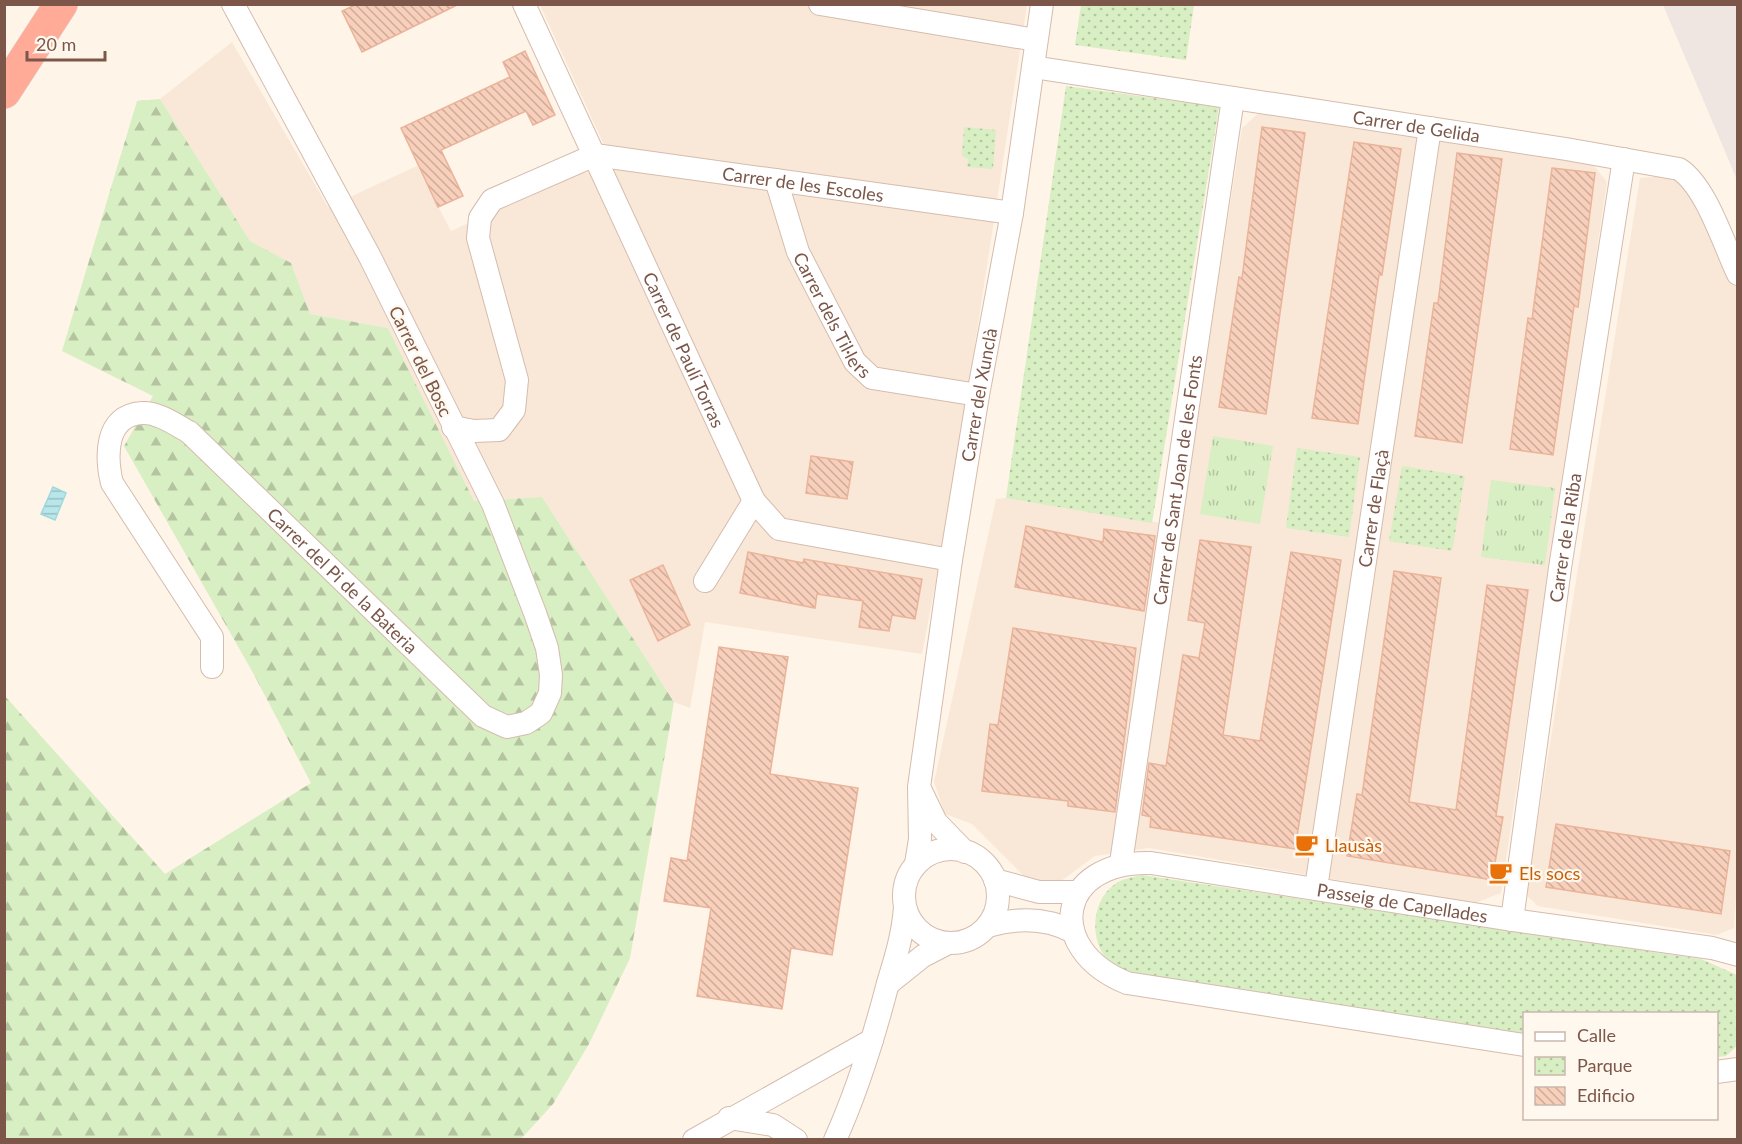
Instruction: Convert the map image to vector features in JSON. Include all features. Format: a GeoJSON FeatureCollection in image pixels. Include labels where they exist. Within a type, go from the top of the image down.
{"type":"FeatureCollection","features":[{"type":"Feature","properties":{"kind":"highway"},"geometry":{"type":"LineString","coordinates":[[4,92],[61,4]]}},
{"type":"Feature","properties":{"kind":"street","name":"Carrer del Bosc"},"geometry":{"type":"LineString","coordinates":[[233,4],[370,257],[453,427],[474,431],[499,430],[514,410],[517,380],[478,238],[480,218],[492,200],[595,155]]}},
{"type":"Feature","properties":{"kind":"street","name":"Carrer de Paulí Torras"},"geometry":{"type":"LineString","coordinates":[[524,4],[754,501],[779,529],[951,560]]}},
{"type":"Feature","properties":{"kind":"street"},"geometry":{"type":"LineString","coordinates":[[820,4],[1036,40]]}},
{"type":"Feature","properties":{"kind":"street","name":"Carrer del Xunclà"},"geometry":{"type":"LineString","coordinates":[[916,864],[920,839],[919,787],[951,560],[978,395],[1012,213],[1042,4]]}},
{"type":"Feature","properties":{"kind":"street","name":"Carrer de Gelida"},"geometry":{"type":"LineString","coordinates":[[1032,67],[1664,165],[1690,176],[1703,198],[1737,274]]}},
{"type":"Feature","properties":{"kind":"street","name":"Carrer de Sant Joan de les Fonts"},"geometry":{"type":"LineString","coordinates":[[1121,863],[1233,98]]}},
{"type":"Feature","properties":{"kind":"street","name":"Carrer de Flaçà"},"geometry":{"type":"LineString","coordinates":[[1316,888],[1430,128]]}},
{"type":"Feature","properties":{"kind":"street","name":"Carrer de les Escoles"},"geometry":{"type":"LineString","coordinates":[[595,155],[1012,213]]}},
{"type":"Feature","properties":{"kind":"street","name":"Carrer de la Riba"},"geometry":{"type":"LineString","coordinates":[[1512,920],[1560,568],[1624,159]]}},
{"type":"Feature","properties":{"kind":"street","name":"Carrer dels Til·lers"},"geometry":{"type":"LineString","coordinates":[[776,180],[798,252],[855,362],[872,378],[978,395]]}},
{"type":"Feature","properties":{"kind":"street","name":"Carrer del Pi de la Bateria"},"geometry":{"type":"LineString","coordinates":[[212,667],[212,636],[112,483],[107,462],[108,445],[115,428],[142,413],[164,418],[189,432],[483,716],[507,727],[526,723],[541,713],[550,693],[551,675],[546,648],[493,504],[453,427]]}},
{"type":"Feature","properties":{"kind":"street"},"geometry":{"type":"LineString","coordinates":[[705,581],[754,501]]}},
{"type":"Feature","properties":{"kind":"street"},"geometry":{"type":"LineString","coordinates":[[919,787],[936,822],[965,852],[984,863],[995,880],[998,896],[995,912],[988,926]]}},
{"type":"Feature","properties":{"kind":"street"},"geometry":{"type":"LineString","coordinates":[[835,1140],[855,1095],[903,936],[904,891],[908,877],[916,864],[924,857],[944,849],[965,852]]}},
{"type":"Feature","properties":{"kind":"street","name":"Passeig de Capellades"},"geometry":{"type":"LineString","coordinates":[[1077,892],[1096,874],[1121,863],[1151,863],[1512,920],[1712,948],[1737,954]]}},
{"type":"Feature","properties":{"kind":"street"},"geometry":{"type":"LineString","coordinates":[[995,880],[1039,892],[1077,892],[1072,916],[1073,932],[1092,963],[1127,983],[1523,1045]]}},
{"type":"Feature","properties":{"kind":"street"},"geometry":{"type":"LineString","coordinates":[[905,906],[910,920],[920,932],[933,940],[948,943],[967,941],[988,926],[1014,919],[1061,926],[1073,932]]}},
{"type":"Feature","properties":{"kind":"street"},"geometry":{"type":"LineString","coordinates":[[888,984],[923,956],[948,943]]}},
{"type":"Feature","properties":{"kind":"street"},"geometry":{"type":"LineString","coordinates":[[694,1140],[729,1118],[872,1040]]}},
{"type":"Feature","properties":{"kind":"street"},"geometry":{"type":"LineString","coordinates":[[1718,1072],[1737,1069]]}},
{"type":"Feature","properties":{"kind":"street"},"geometry":{"type":"LineString","coordinates":[[729,1118],[773,1125],[796,1140]]}},
{"type":"Feature","properties":{"kind":"shaded area"},"geometry":{"type":"Polygon","coordinates":[[[540,5],[1027,5],[949,513],[922,654],[705,622],[690,708],[674,702],[542,497],[474,501],[388,328],[310,314],[291,263],[250,241],[160,99],[232,42],[328,207],[417,166],[451,231],[578,174],[615,169],[540,5]]]}},
{"type":"Feature","properties":{"kind":"shaded area"},"geometry":{"type":"Polygon","coordinates":[[[1663,5],[1737,5],[1737,180],[1719,137],[1663,5]]]}},
{"type":"Feature","properties":{"kind":"shaded area"},"geometry":{"type":"Polygon","coordinates":[[[1260,112],[1591,162],[1607,182],[1501,893],[1475,903],[1149,848],[1095,856],[1061,881],[1028,880],[972,824],[945,814],[934,782],[996,499],[1006,498],[1180,526],[1242,128],[1260,112]]]}},
{"type":"Feature","properties":{"kind":"shaded area"},"geometry":{"type":"Polygon","coordinates":[[[1673,175],[1702,205],[1737,279],[1738,864],[1734,928],[1717,935],[1538,906],[1526,895],[1640,178],[1673,175]]]}},
{"type":"Feature","properties":{"kind":"green space"},"geometry":{"type":"Polygon","coordinates":[[[1081,5],[1194,5],[1186,60],[1075,45],[1081,5]]]}},
{"type":"Feature","properties":{"kind":"green space"},"geometry":{"type":"Polygon","coordinates":[[[1066,86],[1219,107],[1152,523],[1006,498],[1066,86]]]}},
{"type":"Feature","properties":{"kind":"green space"},"geometry":{"type":"Polygon","coordinates":[[[160,99],[250,241],[291,263],[310,314],[388,328],[474,501],[542,497],[674,702],[630,958],[589,1044],[553,1104],[521,1139],[5,1139],[4,695],[165,874],[311,783],[252,671],[124,446],[153,396],[62,351],[137,101],[160,99]]]}},
{"type":"Feature","properties":{"kind":"green space"},"geometry":{"type":"Polygon","coordinates":[[[964,127],[996,130],[993,169],[967,167],[968,159],[962,156],[964,127]]]}},
{"type":"Feature","properties":{"kind":"green space"},"geometry":{"type":"Polygon","coordinates":[[[1213,436],[1273,446],[1260,524],[1200,514],[1213,436]]]}},
{"type":"Feature","properties":{"kind":"green space"},"geometry":{"type":"Polygon","coordinates":[[[1297,448],[1360,457],[1349,537],[1286,528],[1297,448]]]}},
{"type":"Feature","properties":{"kind":"green space"},"geometry":{"type":"Polygon","coordinates":[[[1402,466],[1465,476],[1452,551],[1389,541],[1402,466]]]}},
{"type":"Feature","properties":{"kind":"green space"},"geometry":{"type":"Polygon","coordinates":[[[1491,480],[1555,488],[1545,565],[1481,557],[1491,480]]]}},
{"type":"Feature","properties":{"kind":"green space"},"geometry":{"type":"Polygon","coordinates":[[[1142,875],[1701,959],[1737,975],[1737,1046],[1726,1056],[1718,1057],[1718,1012],[1523,1012],[1523,1036],[1128,973],[1113,966],[1105,957],[1096,936],[1095,924],[1100,902],[1106,892],[1124,879],[1142,875]]]}},
{"type":"Feature","properties":{"kind":"water"},"geometry":{"type":"Polygon","coordinates":[[[53,487],[66,493],[55,520],[41,514],[53,487]]]}},
{"type":"Feature","properties":{"kind":"building"},"geometry":{"type":"Polygon","coordinates":[[[357,4],[459,4],[362,52],[342,11],[357,4]]]}},
{"type":"Feature","properties":{"kind":"building"},"geometry":{"type":"Polygon","coordinates":[[[525,51],[555,115],[533,125],[526,111],[441,150],[463,196],[438,207],[401,128],[510,77],[503,62],[525,51]]]}},
{"type":"Feature","properties":{"kind":"building"},"geometry":{"type":"Polygon","coordinates":[[[1262,127],[1305,133],[1266,414],[1219,407],[1239,277],[1242,278],[1262,127]]]}},
{"type":"Feature","properties":{"kind":"building"},"geometry":{"type":"Polygon","coordinates":[[[1354,142],[1401,149],[1382,275],[1379,275],[1358,424],[1312,418],[1354,142]]]}},
{"type":"Feature","properties":{"kind":"building"},"geometry":{"type":"Polygon","coordinates":[[[1457,153],[1502,159],[1462,443],[1415,436],[1434,303],[1438,303],[1457,153]]]}},
{"type":"Feature","properties":{"kind":"building"},"geometry":{"type":"Polygon","coordinates":[[[1552,168],[1595,173],[1578,307],[1574,306],[1553,455],[1510,449],[1528,318],[1532,319],[1552,168]]]}},
{"type":"Feature","properties":{"kind":"building"},"geometry":{"type":"Polygon","coordinates":[[[811,456],[853,462],[847,499],[806,493],[811,456]]]}},
{"type":"Feature","properties":{"kind":"building"},"geometry":{"type":"Polygon","coordinates":[[[1026,526],[1103,542],[1104,529],[1155,536],[1144,611],[1015,587],[1026,526]]]}},
{"type":"Feature","properties":{"kind":"building"},"geometry":{"type":"Polygon","coordinates":[[[1200,540],[1251,547],[1223,735],[1260,741],[1291,552],[1341,560],[1295,849],[1150,827],[1151,817],[1142,815],[1149,763],[1166,766],[1183,655],[1199,658],[1205,623],[1188,620],[1200,540]]]}},
{"type":"Feature","properties":{"kind":"building"},"geometry":{"type":"Polygon","coordinates":[[[748,552],[803,563],[804,559],[922,579],[915,619],[892,615],[889,631],[859,627],[863,601],[817,594],[815,608],[740,593],[748,552]]]}},
{"type":"Feature","properties":{"kind":"building"},"geometry":{"type":"Polygon","coordinates":[[[663,565],[690,625],[658,641],[630,580],[663,565]]]}},
{"type":"Feature","properties":{"kind":"building"},"geometry":{"type":"Polygon","coordinates":[[[1394,571],[1441,578],[1409,802],[1456,810],[1487,585],[1528,590],[1496,816],[1503,817],[1492,880],[1347,856],[1357,794],[1362,795],[1394,571]]]}},
{"type":"Feature","properties":{"kind":"building"},"geometry":{"type":"Polygon","coordinates":[[[1013,628],[1136,648],[1115,812],[1068,806],[1068,801],[982,791],[990,724],[998,725],[1013,628]]]}},
{"type":"Feature","properties":{"kind":"building"},"geometry":{"type":"Polygon","coordinates":[[[719,647],[788,657],[770,774],[858,788],[832,955],[791,948],[782,1009],[697,996],[711,908],[664,901],[671,858],[687,861],[719,647]]]}},
{"type":"Feature","properties":{"kind":"building"},"geometry":{"type":"Polygon","coordinates":[[[1556,824],[1730,851],[1721,914],[1546,887],[1556,824]]]}},
{"type":"Feature","properties":{"kind":"place","name":"Llausàs"},"geometry":{"type":"Point","coordinates":[1307,845]}},
{"type":"Feature","properties":{"kind":"place","name":"Els socs"},"geometry":{"type":"Point","coordinates":[1501,873]}}]}
